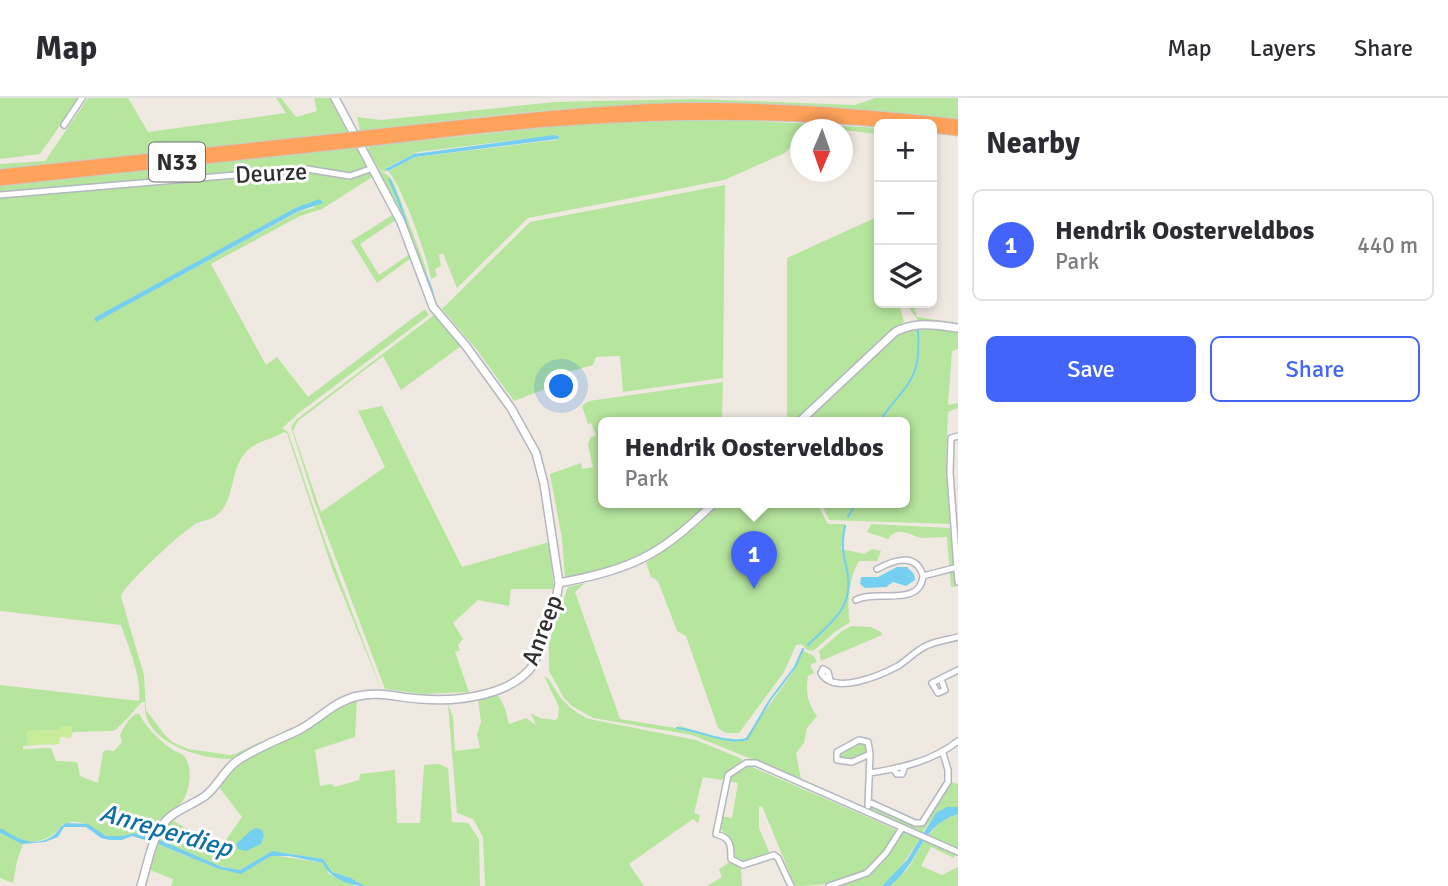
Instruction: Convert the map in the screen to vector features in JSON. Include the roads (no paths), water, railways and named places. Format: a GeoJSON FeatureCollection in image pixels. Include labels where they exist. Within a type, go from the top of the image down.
{"type":"FeatureCollection","features":[{"type":"Feature","properties":{"kind":"highway","name":"N33"},"geometry":{"type":"LineString","coordinates":[[0,181],[540,116],[643,109],[819,111],[958,124]]}},
{"type":"Feature","properties":{"kind":"highway","name":"N33"},"geometry":{"type":"LineString","coordinates":[[368,138],[644,116],[757,115],[874,122]]}},
{"type":"Feature","properties":{"kind":"highway"},"geometry":{"type":"LineString","coordinates":[[937,129],[958,131]]}},
{"type":"Feature","properties":{"kind":"highway","name":"N33"},"geometry":{"type":"LineString","coordinates":[[0,174],[352,140]]}},
{"type":"Feature","properties":{"kind":"street"},"geometry":{"type":"LineString","coordinates":[[64,125],[82,98]]}},
{"type":"Feature","properties":{"kind":"street","name":"Anreep"},"geometry":{"type":"LineString","coordinates":[[141,886],[160,828],[168,818],[208,793],[235,762],[301,729],[341,701],[372,694],[421,699],[465,697],[488,693],[523,676],[535,661],[556,600],[559,583],[544,484],[533,446],[511,408],[466,346],[433,307],[401,222],[335,98]]}},
{"type":"Feature","properties":{"kind":"street","name":"Deurze"},"geometry":{"type":"LineString","coordinates":[[0,195],[307,169],[350,176],[373,168]]}},
{"type":"Feature","properties":{"kind":"street"},"geometry":{"type":"LineString","coordinates":[[804,417],[895,332],[919,324],[958,328]]}},
{"type":"Feature","properties":{"kind":"street"},"geometry":{"type":"LineString","coordinates":[[958,436],[951,438],[950,472],[958,582]]}},
{"type":"Feature","properties":{"kind":"street"},"geometry":{"type":"LineString","coordinates":[[559,583],[605,574],[649,556],[683,533],[709,508]]}},
{"type":"Feature","properties":{"kind":"street"},"geometry":{"type":"LineString","coordinates":[[859,597],[903,596],[917,590],[923,582],[919,566],[907,560],[894,561],[877,569]]}},
{"type":"Feature","properties":{"kind":"street"},"geometry":{"type":"LineString","coordinates":[[923,576],[958,567]]}},
{"type":"Feature","properties":{"kind":"street"},"geometry":{"type":"LineString","coordinates":[[830,680],[847,684],[872,678],[901,664],[925,646],[958,638]]}},
{"type":"Feature","properties":{"kind":"street"},"geometry":{"type":"LineString","coordinates":[[941,678],[958,670]]}},
{"type":"Feature","properties":{"kind":"street"},"geometry":{"type":"LineString","coordinates":[[868,812],[870,773],[870,754],[868,742],[859,740],[841,748],[836,757],[839,762],[847,762],[858,761],[870,754]]}},
{"type":"Feature","properties":{"kind":"street"},"geometry":{"type":"LineString","coordinates":[[870,773],[905,766],[943,752],[958,741]]}},
{"type":"Feature","properties":{"kind":"street"},"geometry":{"type":"LineString","coordinates":[[869,802],[915,823],[922,823],[948,782],[943,752]]}},
{"type":"Feature","properties":{"kind":"street"},"geometry":{"type":"LineString","coordinates":[[791,886],[774,855],[743,865],[731,859],[727,838],[716,834],[725,784],[728,775],[738,766],[756,763],[958,852]]}},
{"type":"Feature","properties":{"kind":"street"},"geometry":{"type":"LineString","coordinates":[[829,886],[867,873],[886,853],[902,828]]}},
{"type":"Feature","properties":{"kind":"water"},"geometry":{"type":"Polygon","coordinates":[[[559,136],[558,139],[415,157],[388,171],[385,169],[414,154],[559,136]]]}},
{"type":"Feature","properties":{"kind":"water"},"geometry":{"type":"Polygon","coordinates":[[[390,178],[400,202],[412,240],[388,179],[390,178]]]}},
{"type":"Feature","properties":{"kind":"water"},"geometry":{"type":"Polygon","coordinates":[[[320,199],[323,203],[299,211],[96,322],[94,318],[295,208],[320,199]]]}},
{"type":"Feature","properties":{"kind":"water"},"geometry":{"type":"Polygon","coordinates":[[[416,252],[433,291],[436,308],[430,292],[416,252]]]}},
{"type":"Feature","properties":{"kind":"water"},"geometry":{"type":"Polygon","coordinates":[[[897,567],[907,567],[914,574],[915,580],[906,586],[893,582],[886,587],[865,588],[860,584],[861,577],[878,577],[897,567]]]}},
{"type":"Feature","properties":{"kind":"water"},"geometry":{"type":"Polygon","coordinates":[[[947,807],[958,807],[958,814],[935,827],[900,877],[890,886],[882,886],[907,860],[936,813],[947,807]]]}},
{"type":"Feature","properties":{"kind":"water"},"geometry":{"type":"Polygon","coordinates":[[[66,823],[88,824],[106,836],[134,833],[160,840],[222,867],[240,870],[272,851],[323,859],[332,872],[351,878],[364,886],[340,880],[326,868],[323,863],[289,856],[271,856],[241,874],[216,868],[132,836],[122,840],[101,838],[86,827],[64,827],[58,837],[45,842],[22,844],[0,833],[0,829],[3,829],[27,841],[41,841],[54,835],[66,823]]]}},
{"type":"Feature","properties":{"kind":"water"},"geometry":{"type":"Polygon","coordinates":[[[257,828],[262,830],[264,835],[261,844],[246,851],[238,849],[236,844],[257,828]]]}},
{"type":"Feature","properties":{"kind":"waterway"},"geometry":{"type":"LineString","coordinates":[[883,417],[914,373],[918,328]]}},
{"type":"Feature","properties":{"kind":"waterway"},"geometry":{"type":"LineString","coordinates":[[848,517],[853,508]]}},
{"type":"Feature","properties":{"kind":"waterway"},"geometry":{"type":"LineString","coordinates":[[808,645],[833,621],[848,595],[849,583],[843,548],[845,526]]}},
{"type":"Feature","properties":{"kind":"waterway"},"geometry":{"type":"LineString","coordinates":[[677,728],[721,739],[747,739],[770,700],[795,667],[803,649]]}},
{"type":"Feature","properties":{"kind":"place","name":"Hendrik Oosterveldbos"},"geometry":{"type":"Point","coordinates":[754,589]}},
{"type":"Feature","properties":{"kind":"water label","name":"Anreperdiep"},"geometry":{"type":"Point","coordinates":[166,831]}}]}
